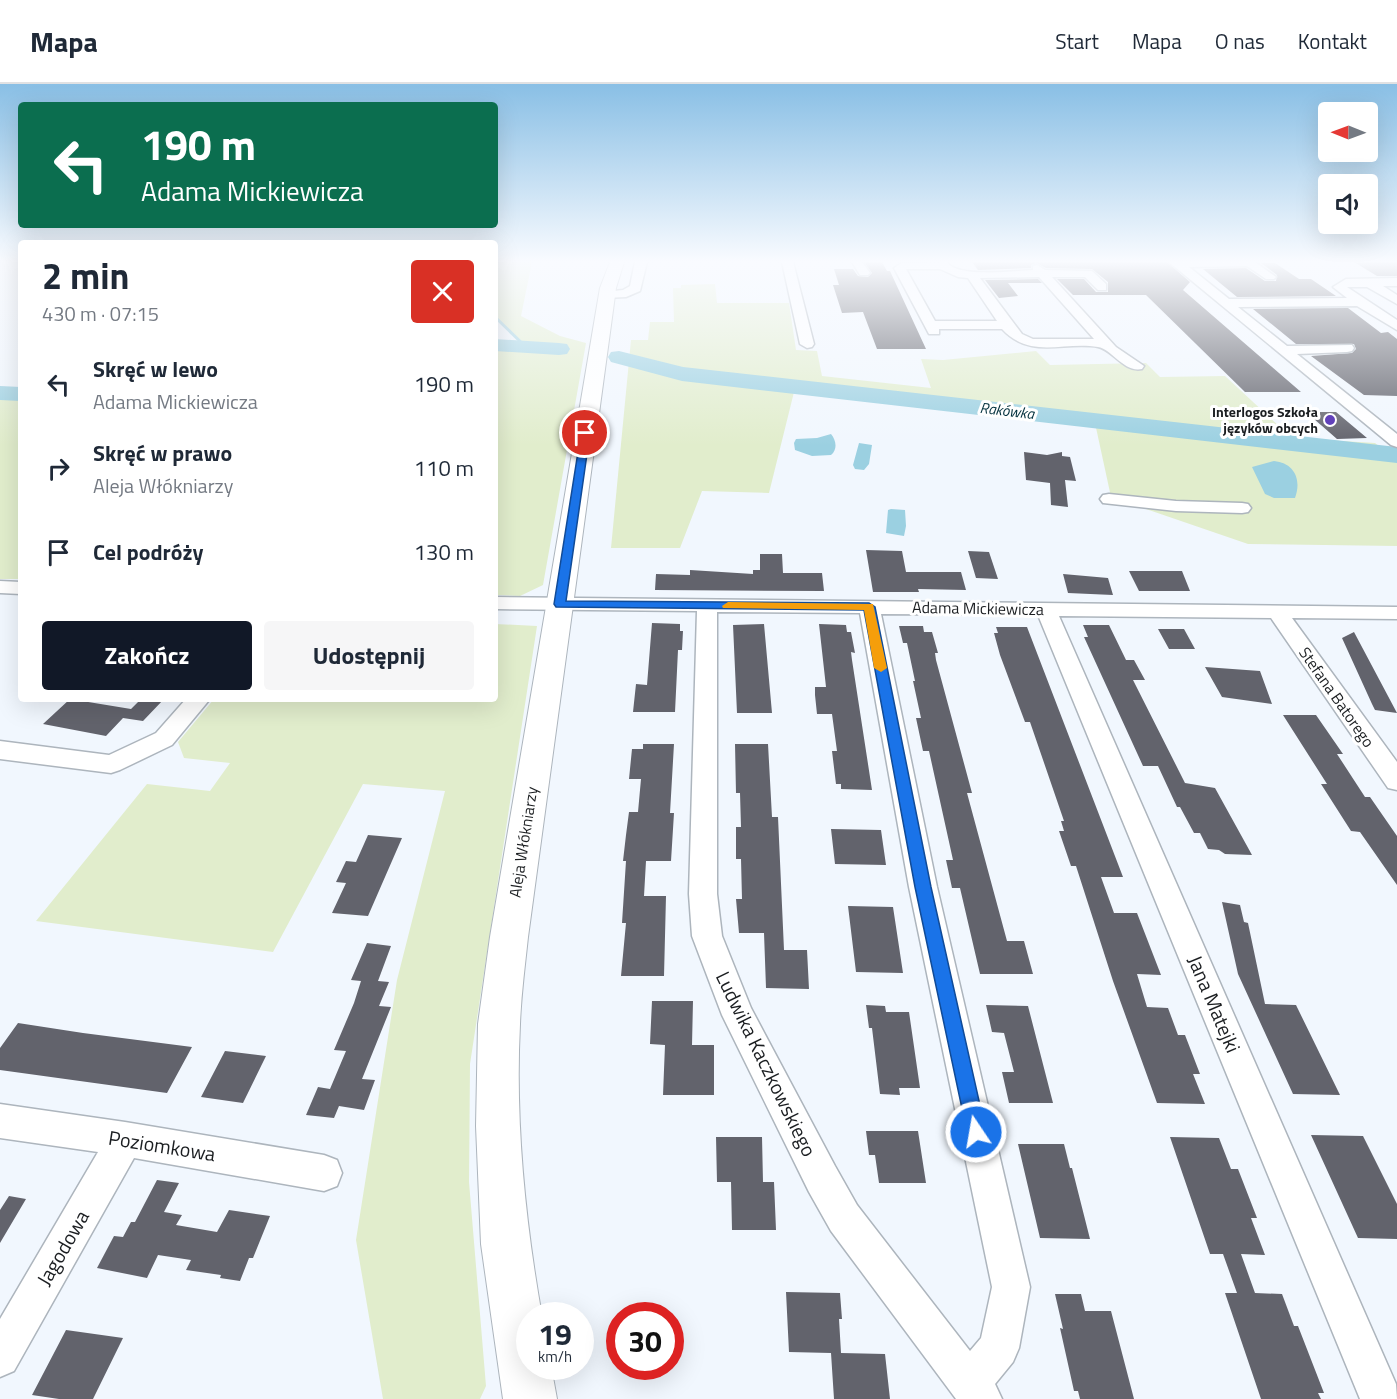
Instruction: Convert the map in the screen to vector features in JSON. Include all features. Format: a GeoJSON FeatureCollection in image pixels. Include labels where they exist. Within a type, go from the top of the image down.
{"type":"FeatureCollection","features":[{"type":"Feature","properties":{"kind":"main road","name":"Aleja Włókniarzy"},"geometry":{"type":"LineString","coordinates":[[528,1398],[505,1244],[498,1126],[499,1024],[509,937],[603,323]]}},
{"type":"Feature","properties":{"kind":"street"},"geometry":{"type":"LineString","coordinates":[[802,323],[807,344]]}},
{"type":"Feature","properties":{"kind":"street"},"geometry":{"type":"LineString","coordinates":[[930,323],[932,328],[1006,325],[1017,337],[1031,343],[1104,343]]}},
{"type":"Feature","properties":{"kind":"street"},"geometry":{"type":"LineString","coordinates":[[1087,323],[1111,350],[1137,366]]}},
{"type":"Feature","properties":{"kind":"street"},"geometry":{"type":"LineString","coordinates":[[1250,323],[1397,442]]}},
{"type":"Feature","properties":{"kind":"street"},"geometry":{"type":"LineString","coordinates":[[1282,350],[1347,348]]}},
{"type":"Feature","properties":{"kind":"street"},"geometry":{"type":"LineString","coordinates":[[1108,499],[1176,506],[1242,508]]}},
{"type":"Feature","properties":{"kind":"street"},"geometry":{"type":"LineString","coordinates":[[0,587],[18,588]]}},
{"type":"Feature","properties":{"kind":"street","name":"Adama Mickiewicza"},"geometry":{"type":"LineString","coordinates":[[498,603],[1397,613]]}},
{"type":"Feature","properties":{"kind":"street","name":"Ludwika Kaczkowskiego"},"geometry":{"type":"LineString","coordinates":[[707,605],[703,885],[707,936],[738,1015],[844,1218],[975,1391]]}},
{"type":"Feature","properties":{"kind":"street"},"geometry":{"type":"LineString","coordinates":[[869,607],[923,887],[1011,1287],[999,1348],[975,1391]]}},
{"type":"Feature","properties":{"kind":"street","name":"Jana Matejki"},"geometry":{"type":"LineString","coordinates":[[1046,609],[1381,1399]]}},
{"type":"Feature","properties":{"kind":"street","name":"Stefana Batorego"},"geometry":{"type":"LineString","coordinates":[[1277,612],[1397,781]]}},
{"type":"Feature","properties":{"kind":"street"},"geometry":{"type":"LineString","coordinates":[[0,750],[111,764],[164,739],[196,702]]}},
{"type":"Feature","properties":{"kind":"street","name":"Poziomkowa"},"geometry":{"type":"LineString","coordinates":[[0,1121],[125,1139],[324,1173]]}},
{"type":"Feature","properties":{"kind":"street","name":"Jagodowa"},"geometry":{"type":"LineString","coordinates":[[0,1357],[125,1139]]}},
{"type":"Feature","properties":{"kind":"green space"},"geometry":{"type":"Polygon","coordinates":[[[502,323],[535,323],[560,336],[586,343],[543,585],[520,596],[498,595],[498,345],[526,347],[502,323]]]}},
{"type":"Feature","properties":{"kind":"green space"},"geometry":{"type":"Polygon","coordinates":[[[650,323],[792,323],[796,350],[817,351],[822,376],[931,388],[921,359],[943,360],[1036,351],[1050,365],[1146,363],[1160,377],[1225,376],[1292,438],[1375,443],[1397,461],[1397,546],[1248,544],[1111,497],[1095,423],[795,388],[769,493],[702,491],[680,548],[611,548],[631,340],[648,340],[650,323]]]}},
{"type":"Feature","properties":{"kind":"green space"},"geometry":{"type":"Polygon","coordinates":[[[0,393],[18,394],[18,579],[0,579],[0,393]]]}},
{"type":"Feature","properties":{"kind":"green space"},"geometry":{"type":"Polygon","coordinates":[[[498,624],[537,626],[470,1064],[469,1182],[486,1386],[480,1399],[383,1399],[356,1240],[397,980],[445,791],[363,784],[273,952],[36,921],[147,784],[210,791],[230,763],[184,758],[178,742],[211,702],[498,702],[498,624]]]}},
{"type":"Feature","properties":{"kind":"water"},"geometry":{"type":"Polygon","coordinates":[[[831,434],[836,444],[831,455],[812,456],[795,450],[796,439],[817,438],[831,434]]]}},
{"type":"Feature","properties":{"kind":"water"},"geometry":{"type":"Polygon","coordinates":[[[859,443],[872,445],[869,464],[864,470],[855,469],[853,465],[859,443]]]}},
{"type":"Feature","properties":{"kind":"water"},"geometry":{"type":"Polygon","coordinates":[[[1274,461],[1287,465],[1295,473],[1297,491],[1295,498],[1274,498],[1265,494],[1252,467],[1274,461]]]}},
{"type":"Feature","properties":{"kind":"water"},"geometry":{"type":"Polygon","coordinates":[[[888,510],[905,510],[904,536],[886,533],[888,510]]]}},
{"type":"Feature","properties":{"kind":"building"},"geometry":{"type":"Polygon","coordinates":[[[867,323],[914,323],[926,349],[877,349],[867,323]]]}},
{"type":"Feature","properties":{"kind":"building"},"geometry":{"type":"Polygon","coordinates":[[[1175,323],[1222,323],[1301,392],[1245,392],[1175,323]]]}},
{"type":"Feature","properties":{"kind":"building"},"geometry":{"type":"Polygon","coordinates":[[[1271,323],[1368,323],[1381,333],[1388,332],[1397,339],[1397,396],[1364,395],[1311,356],[1352,353],[1356,349],[1354,344],[1296,344],[1271,323]]]}},
{"type":"Feature","properties":{"kind":"building"},"geometry":{"type":"Polygon","coordinates":[[[1306,412],[1336,412],[1367,438],[1337,439],[1306,412]]]}},
{"type":"Feature","properties":{"kind":"building"},"geometry":{"type":"Polygon","coordinates":[[[1024,452],[1047,455],[1062,452],[1062,456],[1070,457],[1076,481],[1065,480],[1068,507],[1051,505],[1050,483],[1026,480],[1024,452]]]}},
{"type":"Feature","properties":{"kind":"building"},"geometry":{"type":"Polygon","coordinates":[[[866,550],[902,551],[906,572],[961,572],[966,590],[918,589],[919,592],[873,592],[866,550]]]}},
{"type":"Feature","properties":{"kind":"building"},"geometry":{"type":"Polygon","coordinates":[[[968,551],[989,552],[998,579],[976,578],[968,551]]]}},
{"type":"Feature","properties":{"kind":"building"},"geometry":{"type":"Polygon","coordinates":[[[760,554],[782,554],[783,573],[822,573],[824,591],[655,590],[656,574],[690,575],[690,570],[753,574],[753,570],[760,570],[760,554]]]}},
{"type":"Feature","properties":{"kind":"building"},"geometry":{"type":"Polygon","coordinates":[[[1129,571],[1182,571],[1190,591],[1139,591],[1129,571]]]}},
{"type":"Feature","properties":{"kind":"building"},"geometry":{"type":"Polygon","coordinates":[[[1063,574],[1108,578],[1113,595],[1068,593],[1063,574]]]}},
{"type":"Feature","properties":{"kind":"building"},"geometry":{"type":"Polygon","coordinates":[[[652,623],[680,624],[680,631],[683,631],[682,650],[678,650],[675,712],[633,712],[636,684],[647,685],[652,623]]]}},
{"type":"Feature","properties":{"kind":"building"},"geometry":{"type":"Polygon","coordinates":[[[764,624],[772,713],[737,713],[733,625],[764,624]]]}},
{"type":"Feature","properties":{"kind":"building"},"geometry":{"type":"Polygon","coordinates":[[[819,624],[846,625],[847,632],[851,632],[855,653],[851,652],[852,660],[872,790],[841,789],[841,784],[836,784],[832,751],[837,751],[832,714],[817,714],[815,687],[826,687],[819,624]]]}},
{"type":"Feature","properties":{"kind":"building"},"geometry":{"type":"Polygon","coordinates":[[[1083,625],[1109,625],[1126,660],[1134,660],[1145,680],[1133,680],[1185,783],[1215,788],[1252,855],[1225,854],[1219,850],[1208,849],[1200,833],[1194,833],[1180,807],[1177,807],[1158,766],[1143,766],[1084,637],[1088,637],[1083,625]]]}},
{"type":"Feature","properties":{"kind":"building"},"geometry":{"type":"Polygon","coordinates":[[[899,626],[923,626],[924,632],[932,632],[938,653],[935,653],[936,660],[972,793],[967,793],[1007,941],[1024,941],[1033,974],[980,974],[960,888],[952,888],[946,860],[953,860],[929,751],[923,751],[916,718],[921,718],[913,681],[915,681],[907,643],[903,643],[899,626]]]}},
{"type":"Feature","properties":{"kind":"building"},"geometry":{"type":"Polygon","coordinates":[[[996,627],[1027,627],[1123,877],[1101,877],[1114,913],[1137,913],[1161,975],[1137,974],[1147,1007],[1168,1008],[1178,1035],[1185,1035],[1200,1074],[1193,1074],[1205,1104],[1157,1103],[1113,981],[1076,866],[1071,866],[1059,831],[1064,831],[1061,821],[1064,821],[1030,722],[1025,722],[1000,655],[994,633],[998,633],[996,627]]]}},
{"type":"Feature","properties":{"kind":"building"},"geometry":{"type":"Polygon","coordinates":[[[1158,629],[1184,629],[1195,649],[1169,649],[1158,629]]]}},
{"type":"Feature","properties":{"kind":"building"},"geometry":{"type":"Polygon","coordinates":[[[1354,632],[1397,713],[1375,710],[1342,638],[1354,632]]]}},
{"type":"Feature","properties":{"kind":"building"},"geometry":{"type":"Polygon","coordinates":[[[1205,667],[1260,671],[1272,704],[1222,697],[1205,667]]]}},
{"type":"Feature","properties":{"kind":"building"},"geometry":{"type":"Polygon","coordinates":[[[67,702],[88,702],[131,709],[138,702],[161,702],[143,721],[123,718],[106,736],[43,724],[67,702]]]}},
{"type":"Feature","properties":{"kind":"building"},"geometry":{"type":"Polygon","coordinates":[[[1283,715],[1316,715],[1343,754],[1337,754],[1365,797],[1370,797],[1397,836],[1397,885],[1360,832],[1351,831],[1321,784],[1327,784],[1283,715]]]}},
{"type":"Feature","properties":{"kind":"building"},"geometry":{"type":"Polygon","coordinates":[[[643,744],[674,744],[670,813],[674,813],[671,861],[646,861],[644,896],[666,896],[664,976],[621,976],[626,923],[622,923],[626,861],[623,861],[629,812],[638,812],[641,779],[629,779],[632,749],[643,749],[643,744]]]}},
{"type":"Feature","properties":{"kind":"building"},"geometry":{"type":"Polygon","coordinates":[[[735,744],[768,744],[772,817],[778,817],[784,950],[807,950],[809,989],[766,988],[764,933],[739,933],[736,899],[742,899],[741,859],[736,859],[736,827],[741,827],[740,793],[736,793],[735,744]]]}},
{"type":"Feature","properties":{"kind":"building"},"geometry":{"type":"Polygon","coordinates":[[[831,829],[881,830],[886,865],[835,864],[831,829]]]}},
{"type":"Feature","properties":{"kind":"building"},"geometry":{"type":"Polygon","coordinates":[[[368,835],[402,838],[368,916],[332,913],[346,883],[336,882],[346,861],[356,862],[368,835]]]}},
{"type":"Feature","properties":{"kind":"building"},"geometry":{"type":"Polygon","coordinates":[[[1222,902],[1240,905],[1244,922],[1248,923],[1265,1004],[1296,1005],[1340,1095],[1293,1094],[1238,974],[1222,902]]]}},
{"type":"Feature","properties":{"kind":"building"},"geometry":{"type":"Polygon","coordinates":[[[848,906],[893,907],[903,973],[856,972],[848,906]]]}},
{"type":"Feature","properties":{"kind":"building"},"geometry":{"type":"Polygon","coordinates":[[[367,943],[391,946],[378,981],[389,982],[379,1006],[391,1007],[362,1079],[375,1080],[364,1110],[339,1106],[334,1118],[306,1115],[318,1087],[330,1089],[346,1051],[334,1050],[361,981],[351,980],[367,943]]]}},
{"type":"Feature","properties":{"kind":"building"},"geometry":{"type":"Polygon","coordinates":[[[652,1001],[693,1001],[692,1045],[714,1045],[714,1095],[663,1095],[665,1045],[650,1044],[652,1001]]]}},
{"type":"Feature","properties":{"kind":"building"},"geometry":{"type":"Polygon","coordinates":[[[866,1005],[885,1006],[886,1012],[909,1012],[920,1088],[899,1088],[900,1095],[880,1094],[872,1028],[869,1028],[866,1005]]]}},
{"type":"Feature","properties":{"kind":"building"},"geometry":{"type":"Polygon","coordinates":[[[986,1005],[1028,1006],[1053,1103],[1009,1103],[1002,1072],[1014,1072],[1004,1033],[992,1032],[986,1005]]]}},
{"type":"Feature","properties":{"kind":"building"},"geometry":{"type":"Polygon","coordinates":[[[18,1023],[192,1047],[167,1093],[0,1070],[0,1048],[18,1023]]]}},
{"type":"Feature","properties":{"kind":"building"},"geometry":{"type":"Polygon","coordinates":[[[225,1051],[266,1056],[243,1103],[201,1097],[225,1051]]]}},
{"type":"Feature","properties":{"kind":"building"},"geometry":{"type":"Polygon","coordinates":[[[866,1131],[918,1131],[926,1183],[879,1183],[875,1155],[869,1155],[866,1131]]]}},
{"type":"Feature","properties":{"kind":"building"},"geometry":{"type":"Polygon","coordinates":[[[1311,1135],[1363,1136],[1397,1204],[1397,1239],[1358,1238],[1311,1135]]]}},
{"type":"Feature","properties":{"kind":"building"},"geometry":{"type":"Polygon","coordinates":[[[716,1137],[762,1137],[763,1182],[774,1182],[776,1230],[732,1230],[731,1182],[717,1182],[716,1137]]]}},
{"type":"Feature","properties":{"kind":"building"},"geometry":{"type":"Polygon","coordinates":[[[1170,1137],[1219,1138],[1231,1169],[1238,1169],[1257,1218],[1251,1218],[1265,1255],[1241,1254],[1255,1293],[1282,1294],[1294,1326],[1298,1326],[1324,1393],[1318,1393],[1321,1399],[1261,1399],[1225,1293],[1237,1293],[1223,1254],[1210,1254],[1170,1137]]]}},
{"type":"Feature","properties":{"kind":"building"},"geometry":{"type":"Polygon","coordinates":[[[1018,1144],[1064,1144],[1090,1239],[1040,1238],[1018,1144]]]}},
{"type":"Feature","properties":{"kind":"building"},"geometry":{"type":"Polygon","coordinates":[[[157,1180],[179,1183],[164,1212],[182,1215],[176,1225],[217,1232],[229,1210],[270,1216],[253,1258],[249,1258],[240,1281],[220,1278],[221,1275],[186,1270],[191,1260],[158,1255],[147,1278],[97,1268],[114,1236],[123,1237],[131,1222],[135,1222],[157,1180]]]}},
{"type":"Feature","properties":{"kind":"building"},"geometry":{"type":"Polygon","coordinates":[[[9,1196],[26,1199],[0,1243],[0,1210],[9,1196]]]}},
{"type":"Feature","properties":{"kind":"building"},"geometry":{"type":"Polygon","coordinates":[[[786,1292],[840,1293],[841,1353],[885,1354],[890,1399],[834,1399],[831,1353],[789,1352],[786,1292]]]}},
{"type":"Feature","properties":{"kind":"building"},"geometry":{"type":"Polygon","coordinates":[[[1055,1294],[1081,1294],[1085,1311],[1111,1311],[1134,1399],[1080,1399],[1078,1391],[1074,1391],[1055,1294]]]}},
{"type":"Feature","properties":{"kind":"building"},"geometry":{"type":"Polygon","coordinates":[[[66,1330],[123,1338],[93,1399],[59,1399],[32,1395],[66,1330]]]}},
{"type":"Feature","properties":{"kind":"waterway","name":"Rakówka"},"geometry":{"type":"LineString","coordinates":[[502,323],[527,348]]}},
{"type":"Feature","properties":{"kind":"waterway","name":"Rakówka"},"geometry":{"type":"LineString","coordinates":[[498,345],[559,349]]}},
{"type":"Feature","properties":{"kind":"waterway","name":"Rakówka"},"geometry":{"type":"LineString","coordinates":[[619,357],[682,374],[1397,455]]}},
{"type":"Feature","properties":{"kind":"waterway","name":"Rakówka"},"geometry":{"type":"LineString","coordinates":[[0,393],[18,394]]}},
{"type":"Feature","properties":{"kind":"slow traffic"},"geometry":{"type":"LineString","coordinates":[[728,606],[869,607],[881,668]]}},
{"type":"Feature","properties":{"kind":"place","name":"Interlogos Szkoła języków obcych"},"geometry":{"type":"Point","coordinates":[1330,420]}},
{"type":"Feature","properties":{"kind":"route"},"geometry":{"type":"LineString","coordinates":[[585,433],[560,604],[869,607],[923,887],[976,1132]]}}]}
